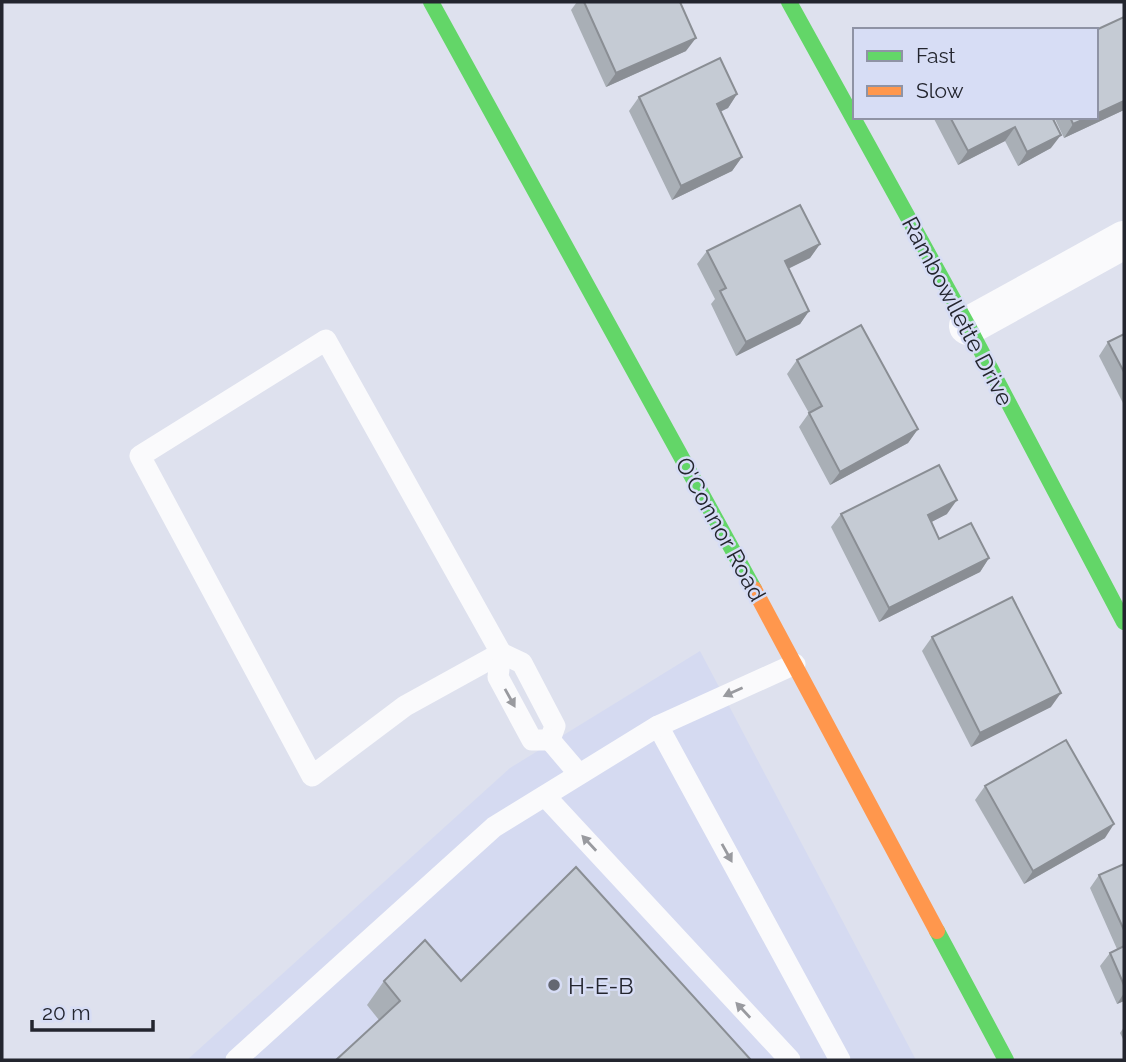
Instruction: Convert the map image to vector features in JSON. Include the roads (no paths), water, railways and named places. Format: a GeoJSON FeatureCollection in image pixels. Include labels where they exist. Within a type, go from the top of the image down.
{"type":"FeatureCollection","features":[{"type":"Feature","properties":{"kind":"main road","name":"O'Connor Road"},"geometry":{"type":"LineString","coordinates":[[431,2],[796,664],[1006,1060]]}},
{"type":"Feature","properties":{"kind":"main road","name":"Rambowllette Drive"},"geometry":{"type":"LineString","coordinates":[[789,2],[853,118]]}},
{"type":"Feature","properties":{"kind":"main road","name":"Rambowllette Drive"},"geometry":{"type":"LineString","coordinates":[[854,119],[968,326],[1124,622]]}},
{"type":"Feature","properties":{"kind":"street"},"geometry":{"type":"LineString","coordinates":[[968,326],[1124,240]]}},
{"type":"Feature","properties":{"kind":"lane"},"geometry":{"type":"LineString","coordinates":[[501,653],[405,706],[312,776],[140,456],[326,340],[501,653],[522,663],[555,726],[550,740],[579,774]]}},
{"type":"Feature","properties":{"kind":"lane"},"geometry":{"type":"LineString","coordinates":[[236,1060],[494,827],[658,726],[796,664]]}},
{"type":"Feature","properties":{"kind":"lane"},"geometry":{"type":"LineString","coordinates":[[658,726],[840,1060]]}},
{"type":"Feature","properties":{"kind":"lane"},"geometry":{"type":"LineString","coordinates":[[545,796],[790,1060]]}},
{"type":"Feature","properties":{"kind":"place","name":"H-E-B"},"geometry":{"type":"Point","coordinates":[554,985]}}]}
